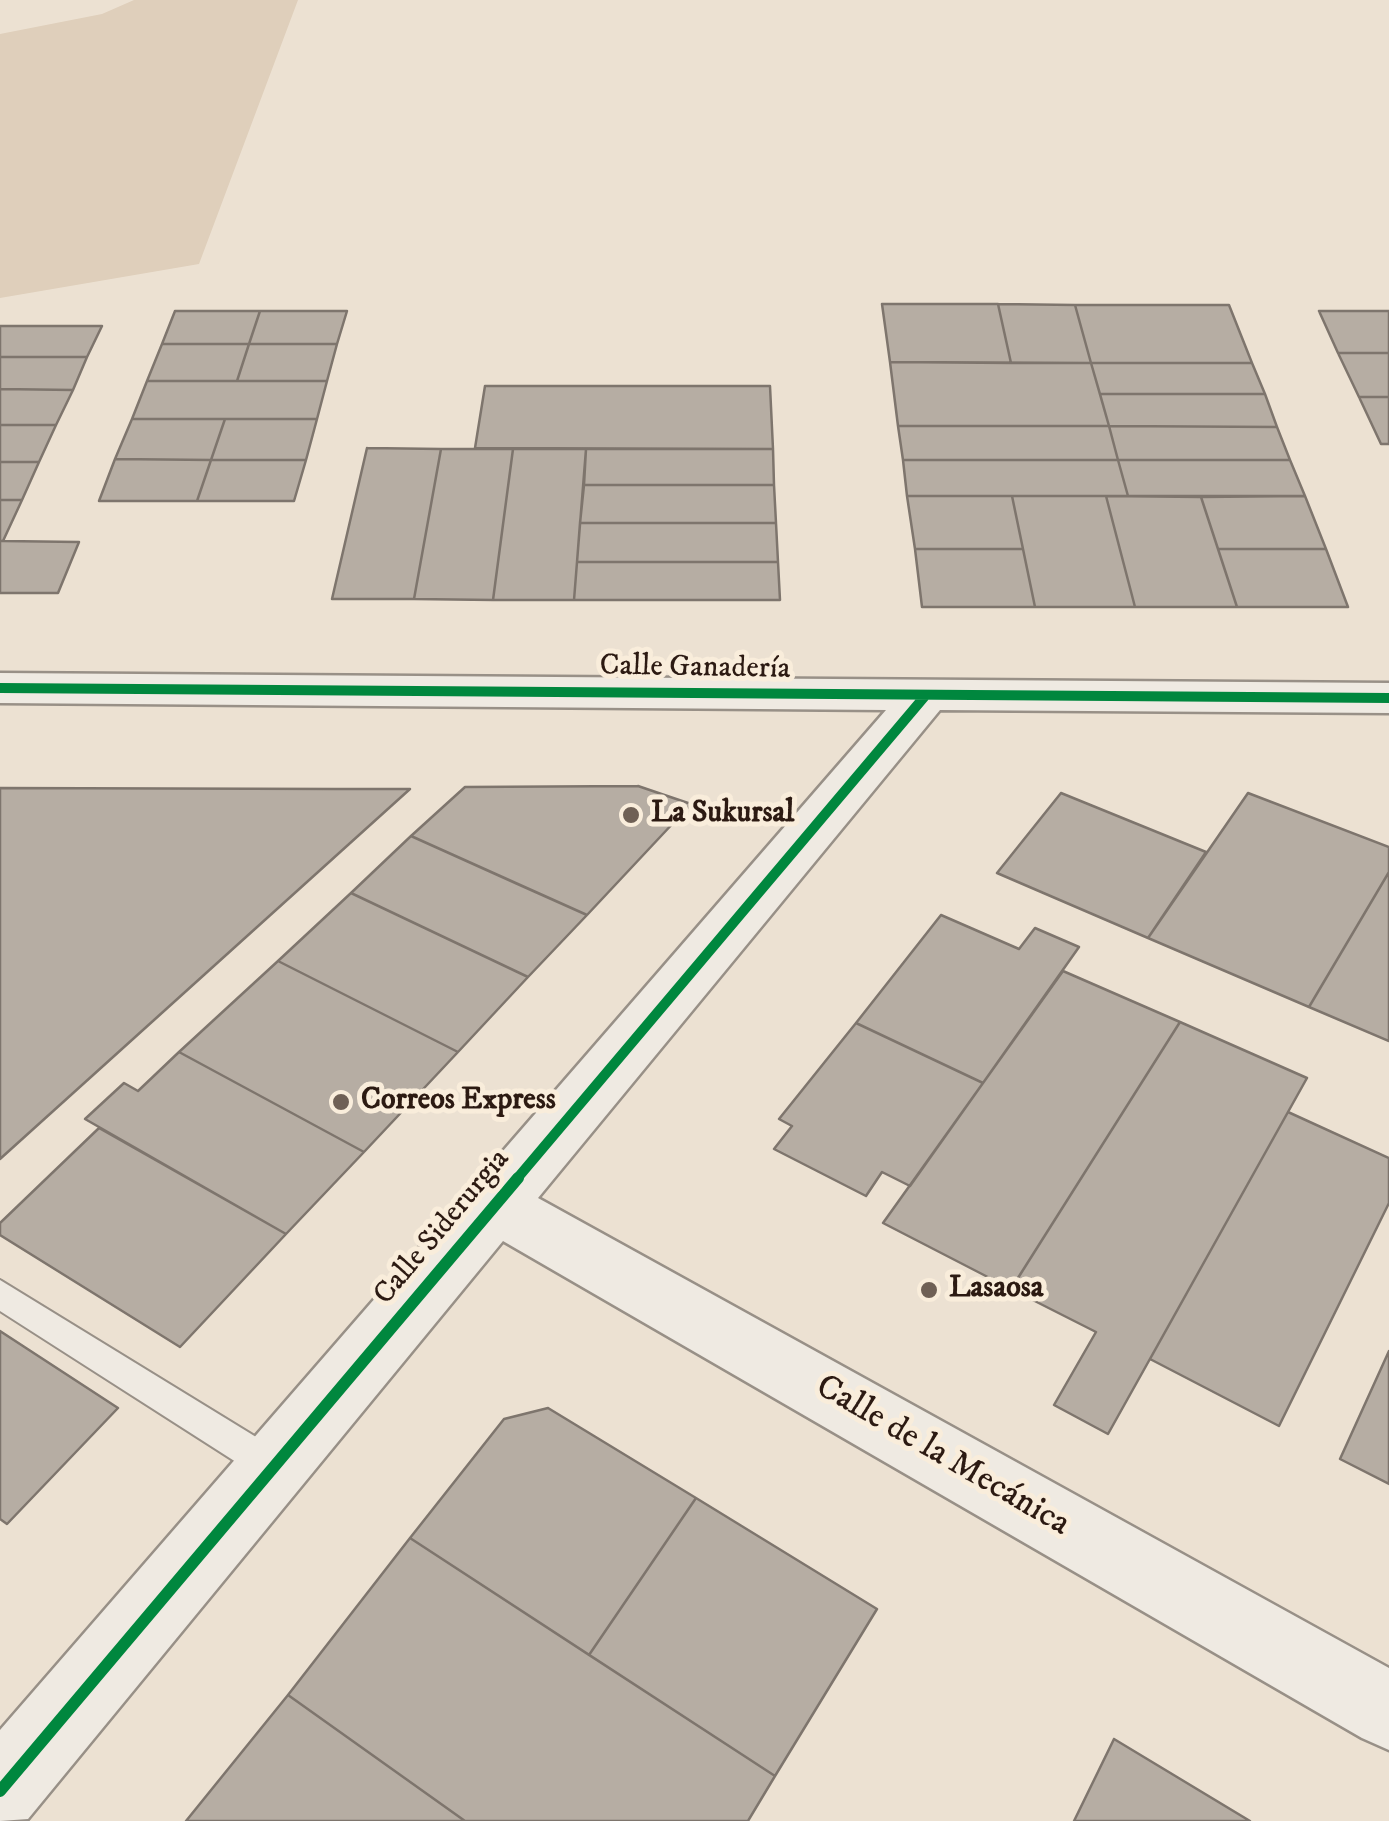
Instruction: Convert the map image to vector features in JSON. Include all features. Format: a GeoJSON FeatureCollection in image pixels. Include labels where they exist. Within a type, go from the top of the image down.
{"type":"FeatureCollection","features":[{"type":"Feature","properties":{"kind":"street","name":"Calle Ganadería"},"geometry":{"type":"LineString","coordinates":[[0,688],[1389,698]]}},
{"type":"Feature","properties":{"kind":"street","name":"Calle Siderurgia"},"geometry":{"type":"LineString","coordinates":[[0,1791],[925,696]]}},
{"type":"Feature","properties":{"kind":"street","name":"Calle de la Mecánica"},"geometry":{"type":"LineString","coordinates":[[495,1205],[1389,1710]]}},
{"type":"Feature","properties":{"kind":"lane"},"geometry":{"type":"LineString","coordinates":[[0,1294],[274,1467]]}},
{"type":"Feature","properties":{"kind":"shaded area"},"geometry":{"type":"Polygon","coordinates":[[[134,0],[298,0],[199,264],[0,298],[0,34],[102,14],[134,0]]]}},
{"type":"Feature","properties":{"kind":"building"},"geometry":{"type":"Polygon","coordinates":[[[882,304],[998,304],[1011,363],[890,362],[882,304]]]}},
{"type":"Feature","properties":{"kind":"building"},"geometry":{"type":"Polygon","coordinates":[[[998,304],[1075,305],[1091,363],[1011,363],[998,304]]]}},
{"type":"Feature","properties":{"kind":"building"},"geometry":{"type":"Polygon","coordinates":[[[1075,305],[1229,305],[1252,363],[1091,363],[1075,305]]]}},
{"type":"Feature","properties":{"kind":"building"},"geometry":{"type":"Polygon","coordinates":[[[175,311],[260,311],[249,344],[162,344],[175,311]]]}},
{"type":"Feature","properties":{"kind":"building"},"geometry":{"type":"Polygon","coordinates":[[[260,311],[347,311],[337,344],[249,344],[260,311]]]}},
{"type":"Feature","properties":{"kind":"building"},"geometry":{"type":"Polygon","coordinates":[[[1319,311],[1389,311],[1389,353],[1338,353],[1319,311]]]}},
{"type":"Feature","properties":{"kind":"building"},"geometry":{"type":"Polygon","coordinates":[[[0,326],[102,326],[87,357],[0,357],[0,326]]]}},
{"type":"Feature","properties":{"kind":"building"},"geometry":{"type":"Polygon","coordinates":[[[162,344],[249,344],[237,381],[147,381],[162,344]]]}},
{"type":"Feature","properties":{"kind":"building"},"geometry":{"type":"Polygon","coordinates":[[[249,344],[337,344],[327,381],[237,381],[249,344]]]}},
{"type":"Feature","properties":{"kind":"building"},"geometry":{"type":"Polygon","coordinates":[[[1338,353],[1389,353],[1389,397],[1359,397],[1338,353]]]}},
{"type":"Feature","properties":{"kind":"building"},"geometry":{"type":"Polygon","coordinates":[[[0,357],[87,357],[73,390],[0,389],[0,357]]]}},
{"type":"Feature","properties":{"kind":"building"},"geometry":{"type":"Polygon","coordinates":[[[890,362],[1091,363],[1109,426],[898,426],[890,362]]]}},
{"type":"Feature","properties":{"kind":"building"},"geometry":{"type":"Polygon","coordinates":[[[1091,363],[1252,363],[1265,394],[1100,394],[1091,363]]]}},
{"type":"Feature","properties":{"kind":"building"},"geometry":{"type":"Polygon","coordinates":[[[147,381],[327,381],[317,419],[132,419],[147,381]]]}},
{"type":"Feature","properties":{"kind":"building"},"geometry":{"type":"Polygon","coordinates":[[[485,386],[770,386],[773,449],[475,448],[485,386]]]}},
{"type":"Feature","properties":{"kind":"building"},"geometry":{"type":"Polygon","coordinates":[[[0,389],[73,390],[56,425],[0,425],[0,389]]]}},
{"type":"Feature","properties":{"kind":"building"},"geometry":{"type":"Polygon","coordinates":[[[1100,394],[1265,394],[1277,427],[1109,426],[1100,394]]]}},
{"type":"Feature","properties":{"kind":"building"},"geometry":{"type":"Polygon","coordinates":[[[1359,397],[1389,397],[1389,444],[1381,444],[1359,397]]]}},
{"type":"Feature","properties":{"kind":"building"},"geometry":{"type":"Polygon","coordinates":[[[132,419],[225,419],[211,460],[115,459],[132,419]]]}},
{"type":"Feature","properties":{"kind":"building"},"geometry":{"type":"Polygon","coordinates":[[[225,419],[317,419],[306,460],[211,460],[225,419]]]}},
{"type":"Feature","properties":{"kind":"building"},"geometry":{"type":"Polygon","coordinates":[[[0,425],[56,425],[39,462],[0,462],[0,425]]]}},
{"type":"Feature","properties":{"kind":"building"},"geometry":{"type":"Polygon","coordinates":[[[898,426],[1109,426],[1118,460],[903,460],[898,426]]]}},
{"type":"Feature","properties":{"kind":"building"},"geometry":{"type":"Polygon","coordinates":[[[1109,426],[1277,427],[1290,460],[1118,460],[1109,426]]]}},
{"type":"Feature","properties":{"kind":"building"},"geometry":{"type":"Polygon","coordinates":[[[367,448],[441,449],[414,599],[332,599],[367,448]]]}},
{"type":"Feature","properties":{"kind":"building"},"geometry":{"type":"Polygon","coordinates":[[[441,449],[513,449],[493,600],[414,599],[441,449]]]}},
{"type":"Feature","properties":{"kind":"building"},"geometry":{"type":"Polygon","coordinates":[[[513,449],[586,449],[574,600],[493,600],[513,449]]]}},
{"type":"Feature","properties":{"kind":"building"},"geometry":{"type":"Polygon","coordinates":[[[586,449],[773,449],[774,485],[584,485],[586,449]]]}},
{"type":"Feature","properties":{"kind":"building"},"geometry":{"type":"Polygon","coordinates":[[[115,459],[211,460],[197,501],[99,501],[115,459]]]}},
{"type":"Feature","properties":{"kind":"building"},"geometry":{"type":"Polygon","coordinates":[[[211,460],[306,460],[294,501],[197,501],[211,460]]]}},
{"type":"Feature","properties":{"kind":"building"},"geometry":{"type":"Polygon","coordinates":[[[903,460],[1118,460],[1128,496],[907,496],[903,460]]]}},
{"type":"Feature","properties":{"kind":"building"},"geometry":{"type":"Polygon","coordinates":[[[1118,460],[1290,460],[1305,496],[1128,496],[1118,460]]]}},
{"type":"Feature","properties":{"kind":"building"},"geometry":{"type":"Polygon","coordinates":[[[0,462],[39,462],[22,500],[0,500],[0,462]]]}},
{"type":"Feature","properties":{"kind":"building"},"geometry":{"type":"Polygon","coordinates":[[[584,485],[774,485],[776,523],[580,523],[584,485]]]}},
{"type":"Feature","properties":{"kind":"building"},"geometry":{"type":"Polygon","coordinates":[[[907,496],[1012,496],[1023,549],[915,549],[907,496]]]}},
{"type":"Feature","properties":{"kind":"building"},"geometry":{"type":"Polygon","coordinates":[[[1012,496],[1106,496],[1135,607],[1035,607],[1012,496]]]}},
{"type":"Feature","properties":{"kind":"building"},"geometry":{"type":"Polygon","coordinates":[[[1106,496],[1201,497],[1237,607],[1135,607],[1106,496]]]}},
{"type":"Feature","properties":{"kind":"building"},"geometry":{"type":"Polygon","coordinates":[[[1305,496],[1326,549],[1218,549],[1201,497],[1305,496]]]}},
{"type":"Feature","properties":{"kind":"building"},"geometry":{"type":"Polygon","coordinates":[[[0,500],[22,500],[3,541],[0,541],[0,500]]]}},
{"type":"Feature","properties":{"kind":"building"},"geometry":{"type":"Polygon","coordinates":[[[580,523],[776,523],[778,562],[577,562],[580,523]]]}},
{"type":"Feature","properties":{"kind":"building"},"geometry":{"type":"Polygon","coordinates":[[[0,541],[79,542],[58,593],[0,593],[0,541]]]}},
{"type":"Feature","properties":{"kind":"building"},"geometry":{"type":"Polygon","coordinates":[[[915,549],[1023,549],[1035,607],[922,607],[915,549]]]}},
{"type":"Feature","properties":{"kind":"building"},"geometry":{"type":"Polygon","coordinates":[[[1218,549],[1326,549],[1348,607],[1237,607],[1218,549]]]}},
{"type":"Feature","properties":{"kind":"building"},"geometry":{"type":"Polygon","coordinates":[[[577,562],[778,562],[780,600],[574,600],[577,562]]]}},
{"type":"Feature","properties":{"kind":"building"},"geometry":{"type":"Polygon","coordinates":[[[638,786],[691,804],[587,915],[411,836],[465,787],[638,786]]]}},
{"type":"Feature","properties":{"kind":"building"},"geometry":{"type":"Polygon","coordinates":[[[0,788],[335,789],[410,789],[0,1159],[0,788]]]}},
{"type":"Feature","properties":{"kind":"building"},"geometry":{"type":"Polygon","coordinates":[[[1061,793],[1206,852],[1148,938],[997,873],[1061,793]]]}},
{"type":"Feature","properties":{"kind":"building"},"geometry":{"type":"Polygon","coordinates":[[[1248,793],[1389,847],[1389,872],[1309,1007],[1148,938],[1248,793]]]}},
{"type":"Feature","properties":{"kind":"building"},"geometry":{"type":"Polygon","coordinates":[[[411,836],[587,915],[528,977],[351,893],[411,836]]]}},
{"type":"Feature","properties":{"kind":"building"},"geometry":{"type":"Polygon","coordinates":[[[1389,872],[1389,1041],[1309,1007],[1389,872]]]}},
{"type":"Feature","properties":{"kind":"building"},"geometry":{"type":"Polygon","coordinates":[[[351,893],[528,977],[458,1052],[278,961],[351,893]]]}},
{"type":"Feature","properties":{"kind":"building"},"geometry":{"type":"Polygon","coordinates":[[[941,915],[1019,949],[1035,928],[1079,947],[983,1083],[856,1023],[941,915]]]}},
{"type":"Feature","properties":{"kind":"building","name":"Correos Express"},"geometry":{"type":"Polygon","coordinates":[[[278,961],[458,1052],[364,1152],[179,1052],[278,961]]]}},
{"type":"Feature","properties":{"kind":"building"},"geometry":{"type":"Polygon","coordinates":[[[1063,971],[1180,1022],[1011,1289],[883,1223],[1063,971]]]}},
{"type":"Feature","properties":{"kind":"building"},"geometry":{"type":"Polygon","coordinates":[[[1180,1022],[1307,1078],[1108,1434],[1054,1405],[1096,1332],[1011,1289],[1180,1022]]]}},
{"type":"Feature","properties":{"kind":"building"},"geometry":{"type":"Polygon","coordinates":[[[856,1023],[983,1083],[910,1186],[882,1172],[866,1196],[774,1149],[792,1126],[779,1119],[856,1023]]]}},
{"type":"Feature","properties":{"kind":"building"},"geometry":{"type":"Polygon","coordinates":[[[179,1052],[364,1152],[286,1234],[85,1119],[124,1083],[138,1091],[179,1052]]]}},
{"type":"Feature","properties":{"kind":"building"},"geometry":{"type":"Polygon","coordinates":[[[1288,1112],[1389,1158],[1389,1203],[1279,1426],[1150,1359],[1288,1112]]]}},
{"type":"Feature","properties":{"kind":"building"},"geometry":{"type":"Polygon","coordinates":[[[99,1128],[286,1234],[180,1347],[0,1235],[0,1223],[99,1128]]]}},
{"type":"Feature","properties":{"kind":"building"},"geometry":{"type":"Polygon","coordinates":[[[0,1331],[118,1408],[7,1524],[0,1519],[0,1331]]]}},
{"type":"Feature","properties":{"kind":"building"},"geometry":{"type":"Polygon","coordinates":[[[1389,1351],[1389,1484],[1340,1459],[1389,1351]]]}},
{"type":"Feature","properties":{"kind":"building"},"geometry":{"type":"Polygon","coordinates":[[[548,1408],[696,1498],[589,1655],[410,1538],[504,1419],[548,1408]]]}},
{"type":"Feature","properties":{"kind":"building"},"geometry":{"type":"Polygon","coordinates":[[[696,1498],[877,1609],[775,1776],[589,1655],[696,1498]]]}},
{"type":"Feature","properties":{"kind":"building"},"geometry":{"type":"Polygon","coordinates":[[[410,1538],[775,1776],[748,1821],[465,1821],[288,1695],[410,1538]]]}},
{"type":"Feature","properties":{"kind":"building"},"geometry":{"type":"Polygon","coordinates":[[[288,1695],[465,1821],[186,1821],[288,1695]]]}},
{"type":"Feature","properties":{"kind":"building"},"geometry":{"type":"Polygon","coordinates":[[[1114,1739],[1250,1821],[1074,1821],[1114,1739]]]}},
{"type":"Feature","properties":{"kind":"cycle path"},"geometry":{"type":"LineString","coordinates":[[0,688],[1389,698]]}},
{"type":"Feature","properties":{"kind":"cycle path"},"geometry":{"type":"LineString","coordinates":[[0,1791],[925,696]]}},
{"type":"Feature","properties":{"kind":"place","name":"La Sukursal"},"geometry":{"type":"Point","coordinates":[631,815]}},
{"type":"Feature","properties":{"kind":"place","name":"Correos Express"},"geometry":{"type":"Point","coordinates":[341,1102]}},
{"type":"Feature","properties":{"kind":"place","name":"Lasaosa"},"geometry":{"type":"Point","coordinates":[929,1290]}}]}
